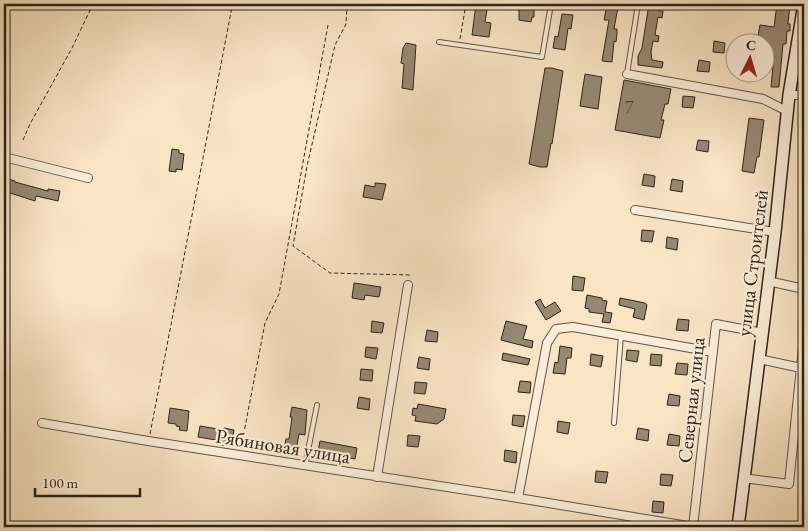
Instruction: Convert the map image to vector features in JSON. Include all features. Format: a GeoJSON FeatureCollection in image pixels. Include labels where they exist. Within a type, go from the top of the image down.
{"type":"FeatureCollection","features":[{"type":"Feature","properties":{"kind":"main road","name":"улица Строителей"},"geometry":{"type":"LineString","coordinates":[[738,527],[775,232],[789,95],[804,4]]}},
{"type":"Feature","properties":{"kind":"street"},"geometry":{"type":"LineString","coordinates":[[627,74],[763,100],[788,111]]}},
{"type":"Feature","properties":{"kind":"street"},"geometry":{"type":"LineString","coordinates":[[789,95],[804,94]]}},
{"type":"Feature","properties":{"kind":"street"},"geometry":{"type":"LineString","coordinates":[[4,157],[88,178]]}},
{"type":"Feature","properties":{"kind":"street"},"geometry":{"type":"LineString","coordinates":[[636,210],[775,232]]}},
{"type":"Feature","properties":{"kind":"street"},"geometry":{"type":"LineString","coordinates":[[768,280],[804,289]]}},
{"type":"Feature","properties":{"kind":"street"},"geometry":{"type":"LineString","coordinates":[[377,477],[408,286]]}},
{"type":"Feature","properties":{"kind":"street","name":"Северная улица"},"geometry":{"type":"LineString","coordinates":[[694,527],[716,324],[763,333]]}},
{"type":"Feature","properties":{"kind":"street"},"geometry":{"type":"LineString","coordinates":[[518,498],[547,343],[556,329],[573,327],[714,352]]}},
{"type":"Feature","properties":{"kind":"street"},"geometry":{"type":"LineString","coordinates":[[743,478],[789,484],[804,338]]}},
{"type":"Feature","properties":{"kind":"street"},"geometry":{"type":"LineString","coordinates":[[759,359],[801,368]]}},
{"type":"Feature","properties":{"kind":"street","name":"Рябиновая улица"},"geometry":{"type":"LineString","coordinates":[[42,423],[148,442],[518,498],[694,527]]}},
{"type":"Feature","properties":{"kind":"lane"},"geometry":{"type":"LineString","coordinates":[[439,42],[542,57],[551,4]]}},
{"type":"Feature","properties":{"kind":"lane"},"geometry":{"type":"LineString","coordinates":[[627,74],[638,4]]}},
{"type":"Feature","properties":{"kind":"lane"},"geometry":{"type":"LineString","coordinates":[[614,423],[621,336]]}},
{"type":"Feature","properties":{"kind":"lane"},"geometry":{"type":"LineString","coordinates":[[305,466],[317,406]]}},
{"type":"Feature","properties":{"kind":"path"},"geometry":{"type":"LineString","coordinates":[[23,140],[93,4]]}},
{"type":"Feature","properties":{"kind":"path"},"geometry":{"type":"LineString","coordinates":[[348,4],[346,24],[335,45],[306,166],[293,246],[330,273],[410,275],[408,286]]}},
{"type":"Feature","properties":{"kind":"path"},"geometry":{"type":"LineString","coordinates":[[459,45],[466,4]]}},
{"type":"Feature","properties":{"kind":"path"},"geometry":{"type":"LineString","coordinates":[[148,442],[232,7]]}},
{"type":"Feature","properties":{"kind":"path"},"geometry":{"type":"LineString","coordinates":[[240,456],[265,324],[279,294],[328,25]]}},
{"type":"Feature","properties":{"kind":"building"},"geometry":{"type":"Polygon","coordinates":[[[476,4],[488,4],[485,22],[491,23],[489,37],[472,35],[476,4]]]}},
{"type":"Feature","properties":{"kind":"building"},"geometry":{"type":"Polygon","coordinates":[[[519,4],[534,7],[534,17],[532,17],[531,22],[519,20],[519,4]]]}},
{"type":"Feature","properties":{"kind":"building"},"geometry":{"type":"Polygon","coordinates":[[[649,4],[661,4],[659,11],[663,11],[662,18],[658,17],[655,35],[659,36],[658,42],[653,41],[651,52],[652,60],[663,62],[662,68],[638,65],[638,56],[642,48],[649,4]]]}},
{"type":"Feature","properties":{"kind":"building"},"geometry":{"type":"Polygon","coordinates":[[[777,4],[790,4],[788,24],[790,24],[790,31],[787,31],[786,44],[783,44],[779,87],[771,87],[771,82],[776,82],[776,32],[759,32],[760,25],[774,27],[777,4]]]}},
{"type":"Feature","properties":{"kind":"building"},"geometry":{"type":"Polygon","coordinates":[[[607,5],[618,7],[614,29],[617,29],[617,33],[616,42],[614,41],[612,62],[602,61],[609,20],[604,20],[607,5]]]}},
{"type":"Feature","properties":{"kind":"building"},"geometry":{"type":"Polygon","coordinates":[[[562,14],[573,15],[571,29],[568,28],[565,50],[553,48],[555,36],[558,37],[562,14]]]}},
{"type":"Feature","properties":{"kind":"building"},"geometry":{"type":"Polygon","coordinates":[[[714,41],[725,43],[724,53],[713,52],[714,41]]]}},
{"type":"Feature","properties":{"kind":"building"},"geometry":{"type":"Polygon","coordinates":[[[406,43],[416,45],[413,90],[402,88],[404,64],[401,63],[403,48],[406,43]]]}},
{"type":"Feature","properties":{"kind":"building"},"geometry":{"type":"Polygon","coordinates":[[[699,60],[710,62],[709,72],[697,71],[699,60]]]}},
{"type":"Feature","properties":{"kind":"building"},"geometry":{"type":"Polygon","coordinates":[[[545,68],[563,71],[547,167],[540,167],[529,164],[545,68]]]}},
{"type":"Feature","properties":{"kind":"building"},"geometry":{"type":"Polygon","coordinates":[[[585,74],[602,77],[598,109],[580,106],[585,74]]]}},
{"type":"Feature","properties":{"kind":"building"},"geometry":{"type":"Polygon","coordinates":[[[624,80],[671,89],[668,104],[665,104],[661,120],[664,120],[660,138],[615,130],[624,80]]]}},
{"type":"Feature","properties":{"kind":"building"},"geometry":{"type":"Polygon","coordinates":[[[683,96],[695,97],[693,108],[682,107],[683,96]]]}},
{"type":"Feature","properties":{"kind":"building"},"geometry":{"type":"Polygon","coordinates":[[[749,118],[764,120],[759,157],[757,157],[754,173],[742,171],[749,118]]]}},
{"type":"Feature","properties":{"kind":"building"},"geometry":{"type":"Polygon","coordinates":[[[698,140],[709,141],[708,152],[696,150],[698,140]]]}},
{"type":"Feature","properties":{"kind":"building"},"geometry":{"type":"Polygon","coordinates":[[[172,149],[179,150],[179,153],[184,154],[182,170],[176,169],[176,172],[169,171],[172,149]]]}},
{"type":"Feature","properties":{"kind":"building"},"geometry":{"type":"Polygon","coordinates":[[[644,174],[655,176],[654,187],[642,185],[644,174]]]}},
{"type":"Feature","properties":{"kind":"building"},"geometry":{"type":"Polygon","coordinates":[[[4,178],[48,191],[48,189],[60,191],[58,201],[36,196],[35,201],[4,191],[4,178]]]}},
{"type":"Feature","properties":{"kind":"building"},"geometry":{"type":"Polygon","coordinates":[[[672,179],[683,181],[682,192],[670,190],[672,179]]]}},
{"type":"Feature","properties":{"kind":"building"},"geometry":{"type":"Polygon","coordinates":[[[375,183],[386,184],[382,200],[363,197],[365,185],[375,187],[375,183]]]}},
{"type":"Feature","properties":{"kind":"building"},"geometry":{"type":"Polygon","coordinates":[[[642,230],[654,231],[652,242],[641,241],[642,230]]]}},
{"type":"Feature","properties":{"kind":"building"},"geometry":{"type":"Polygon","coordinates":[[[667,237],[678,239],[677,250],[666,248],[667,237]]]}},
{"type":"Feature","properties":{"kind":"building"},"geometry":{"type":"Polygon","coordinates":[[[573,276],[585,278],[583,291],[572,290],[573,276]]]}},
{"type":"Feature","properties":{"kind":"building"},"geometry":{"type":"Polygon","coordinates":[[[354,283],[381,287],[379,297],[365,295],[364,300],[352,298],[354,283]]]}},
{"type":"Feature","properties":{"kind":"building"},"geometry":{"type":"Polygon","coordinates":[[[587,295],[607,301],[605,312],[612,313],[610,323],[602,322],[604,314],[589,312],[589,309],[585,308],[587,295]]]}},
{"type":"Feature","properties":{"kind":"building"},"geometry":{"type":"Polygon","coordinates":[[[620,298],[645,303],[647,305],[644,320],[633,317],[635,309],[619,305],[620,298]]]}},
{"type":"Feature","properties":{"kind":"building"},"geometry":{"type":"Polygon","coordinates":[[[540,299],[545,308],[555,302],[561,311],[546,320],[535,302],[540,299]]]}},
{"type":"Feature","properties":{"kind":"building"},"geometry":{"type":"Polygon","coordinates":[[[678,319],[689,320],[688,331],[676,330],[678,319]]]}},
{"type":"Feature","properties":{"kind":"building"},"geometry":{"type":"Polygon","coordinates":[[[372,321],[384,323],[382,333],[371,332],[372,321]]]}},
{"type":"Feature","properties":{"kind":"building"},"geometry":{"type":"Polygon","coordinates":[[[506,321],[527,326],[523,339],[533,341],[532,348],[501,340],[506,321]]]}},
{"type":"Feature","properties":{"kind":"building"},"geometry":{"type":"Polygon","coordinates":[[[427,330],[438,332],[437,342],[425,341],[427,330]]]}},
{"type":"Feature","properties":{"kind":"building"},"geometry":{"type":"Polygon","coordinates":[[[560,346],[572,348],[571,358],[567,358],[565,374],[553,373],[555,362],[558,363],[560,346]]]}},
{"type":"Feature","properties":{"kind":"building"},"geometry":{"type":"Polygon","coordinates":[[[366,347],[378,348],[376,359],[365,357],[366,347]]]}},
{"type":"Feature","properties":{"kind":"building"},"geometry":{"type":"Polygon","coordinates":[[[627,350],[639,351],[637,362],[626,360],[627,350]]]}},
{"type":"Feature","properties":{"kind":"building"},"geometry":{"type":"Polygon","coordinates":[[[503,353],[530,359],[528,365],[502,360],[503,353]]]}},
{"type":"Feature","properties":{"kind":"building"},"geometry":{"type":"Polygon","coordinates":[[[591,354],[603,356],[601,367],[590,365],[591,354]]]}},
{"type":"Feature","properties":{"kind":"building"},"geometry":{"type":"Polygon","coordinates":[[[651,354],[662,355],[661,366],[650,365],[651,354]]]}},
{"type":"Feature","properties":{"kind":"building"},"geometry":{"type":"Polygon","coordinates":[[[419,357],[430,359],[429,370],[417,368],[419,357]]]}},
{"type":"Feature","properties":{"kind":"building"},"geometry":{"type":"Polygon","coordinates":[[[677,363],[688,364],[687,375],[675,374],[677,363]]]}},
{"type":"Feature","properties":{"kind":"building"},"geometry":{"type":"Polygon","coordinates":[[[361,369],[373,370],[372,381],[360,380],[361,369]]]}},
{"type":"Feature","properties":{"kind":"building"},"geometry":{"type":"Polygon","coordinates":[[[520,381],[531,382],[530,393],[518,392],[520,381]]]}},
{"type":"Feature","properties":{"kind":"building"},"geometry":{"type":"Polygon","coordinates":[[[415,382],[427,383],[425,394],[414,393],[415,382]]]}},
{"type":"Feature","properties":{"kind":"building"},"geometry":{"type":"Polygon","coordinates":[[[669,394],[680,396],[679,406],[667,405],[669,394]]]}},
{"type":"Feature","properties":{"kind":"building"},"geometry":{"type":"Polygon","coordinates":[[[359,397],[370,399],[369,410],[357,408],[359,397]]]}},
{"type":"Feature","properties":{"kind":"building"},"geometry":{"type":"Polygon","coordinates":[[[418,404],[446,409],[444,419],[437,424],[415,421],[416,416],[412,415],[413,408],[417,409],[418,404]]]}},
{"type":"Feature","properties":{"kind":"building"},"geometry":{"type":"Polygon","coordinates":[[[292,407],[307,410],[305,435],[299,434],[296,451],[284,449],[286,439],[289,439],[292,407]]]}},
{"type":"Feature","properties":{"kind":"building"},"geometry":{"type":"Polygon","coordinates":[[[170,408],[189,411],[187,431],[179,430],[180,427],[176,426],[176,424],[168,423],[170,408]]]}},
{"type":"Feature","properties":{"kind":"building"},"geometry":{"type":"Polygon","coordinates":[[[513,415],[525,416],[523,427],[512,425],[513,415]]]}},
{"type":"Feature","properties":{"kind":"building"},"geometry":{"type":"Polygon","coordinates":[[[558,421],[570,423],[568,434],[557,432],[558,421]]]}},
{"type":"Feature","properties":{"kind":"building"},"geometry":{"type":"Polygon","coordinates":[[[200,426],[234,430],[231,446],[221,445],[222,441],[198,437],[200,426]]]}},
{"type":"Feature","properties":{"kind":"building"},"geometry":{"type":"Polygon","coordinates":[[[638,428],[649,430],[648,441],[636,439],[638,428]]]}},
{"type":"Feature","properties":{"kind":"building"},"geometry":{"type":"Polygon","coordinates":[[[669,434],[680,436],[679,446],[667,445],[669,434]]]}},
{"type":"Feature","properties":{"kind":"building"},"geometry":{"type":"Polygon","coordinates":[[[408,435],[420,436],[418,447],[407,446],[408,435]]]}},
{"type":"Feature","properties":{"kind":"building"},"geometry":{"type":"Polygon","coordinates":[[[320,441],[357,448],[355,459],[318,452],[320,441]]]}},
{"type":"Feature","properties":{"kind":"building"},"geometry":{"type":"Polygon","coordinates":[[[505,450],[517,452],[516,463],[504,461],[505,450]]]}},
{"type":"Feature","properties":{"kind":"building"},"geometry":{"type":"Polygon","coordinates":[[[596,471],[608,472],[606,483],[595,482],[596,471]]]}},
{"type":"Feature","properties":{"kind":"building"},"geometry":{"type":"Polygon","coordinates":[[[661,474],[673,475],[671,486],[660,485],[661,474]]]}},
{"type":"Feature","properties":{"kind":"building"},"geometry":{"type":"Polygon","coordinates":[[[653,501],[664,502],[663,513],[652,512],[653,501]]]}}]}
